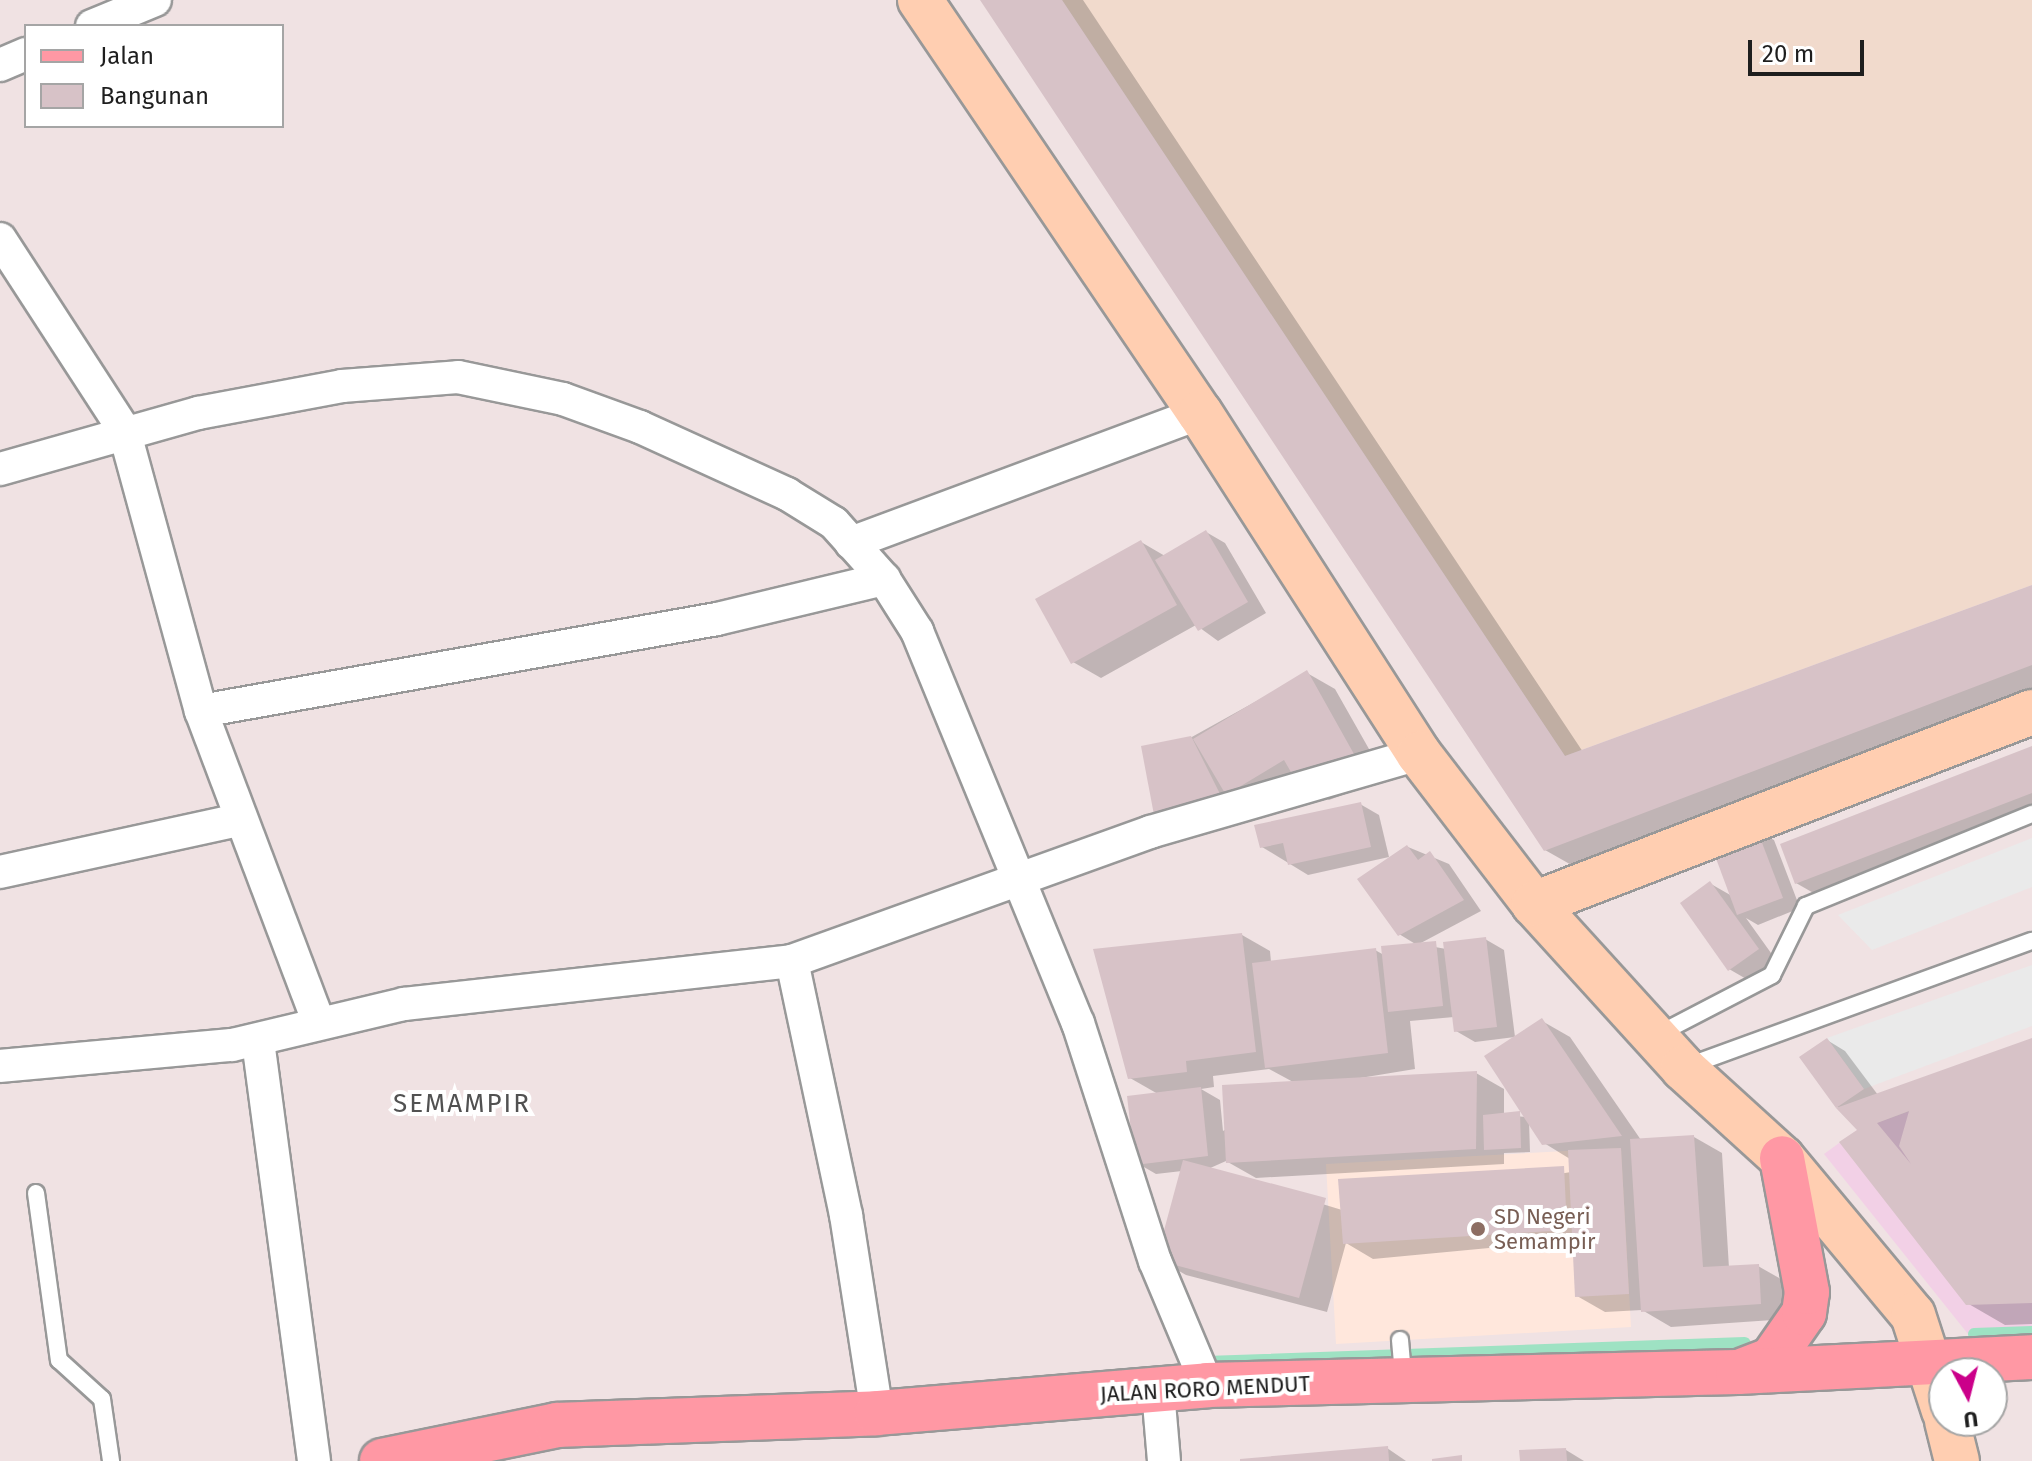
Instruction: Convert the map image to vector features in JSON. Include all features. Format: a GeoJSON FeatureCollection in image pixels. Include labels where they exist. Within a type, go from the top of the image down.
{"type":"FeatureCollection","features":[{"type":"Feature","properties":{"kind":"main road"},"geometry":{"type":"LineString","coordinates":[[920,0],[1200,413],[1419,754],[1534,904],[1683,1068],[1782,1158],[1913,1315],[1929,1357]]}},
{"type":"Feature","properties":{"kind":"main road"},"geometry":{"type":"LineString","coordinates":[[1534,904],[2032,712]]}},
{"type":"Feature","properties":{"kind":"main road"},"geometry":{"type":"LineString","coordinates":[[1738,1372],[1772,1359],[1804,1313],[1807,1292],[1782,1158]]}},
{"type":"Feature","properties":{"kind":"main road","name":"JALAN RORO MENDUT"},"geometry":{"type":"LineString","coordinates":[[2008,1358],[2032,1357]]}},
{"type":"Feature","properties":{"kind":"main road","name":"JALAN RORO MENDUT"},"geometry":{"type":"LineString","coordinates":[[382,1461],[557,1425],[877,1413],[1158,1391],[1402,1362],[1738,1372],[1928,1363]]}},
{"type":"Feature","properties":{"kind":"main road"},"geometry":{"type":"LineString","coordinates":[[1951,1437],[1957,1461]]}},
{"type":"Feature","properties":{"kind":"street"},"geometry":{"type":"LineString","coordinates":[[97,24],[155,0]]}},
{"type":"Feature","properties":{"kind":"street"},"geometry":{"type":"LineString","coordinates":[[0,65],[24,55]]}},
{"type":"Feature","properties":{"kind":"street"},"geometry":{"type":"LineString","coordinates":[[0,239],[124,430],[201,711],[239,820],[318,1021]]}},
{"type":"Feature","properties":{"kind":"street"},"geometry":{"type":"LineString","coordinates":[[0,469],[124,430],[342,386],[458,377],[501,383],[640,427],[787,494],[851,543],[884,579],[917,631],[1014,880],[1078,1023],[1155,1261],[1207,1385]]}},
{"type":"Feature","properties":{"kind":"street"},"geometry":{"type":"LineString","coordinates":[[851,543],[1200,413]]}},
{"type":"Feature","properties":{"kind":"street"},"geometry":{"type":"LineString","coordinates":[[201,711],[717,619],[884,579]]}},
{"type":"Feature","properties":{"kind":"street"},"geometry":{"type":"LineString","coordinates":[[0,1066],[258,1041],[318,1021],[404,1004],[792,961],[1014,880],[1419,754]]}},
{"type":"Feature","properties":{"kind":"street"},"geometry":{"type":"LineString","coordinates":[[0,872],[239,820]]}},
{"type":"Feature","properties":{"kind":"street"},"geometry":{"type":"LineString","coordinates":[[792,961],[846,1215],[877,1413]]}},
{"type":"Feature","properties":{"kind":"street"},"geometry":{"type":"LineString","coordinates":[[258,1041],[314,1461]]}},
{"type":"Feature","properties":{"kind":"street"},"geometry":{"type":"LineString","coordinates":[[1158,1391],[1164,1461]]}},
{"type":"Feature","properties":{"kind":"lane"},"geometry":{"type":"LineString","coordinates":[[1653,1036],[1772,975],[1806,906],[2032,814]]}},
{"type":"Feature","properties":{"kind":"lane"},"geometry":{"type":"LineString","coordinates":[[1683,1068],[2032,941]]}},
{"type":"Feature","properties":{"kind":"lane"},"geometry":{"type":"LineString","coordinates":[[36,1193],[59,1360],[102,1399],[111,1461]]}},
{"type":"Feature","properties":{"kind":"shaded area"},"geometry":{"type":"Polygon","coordinates":[[[1062,0],[2032,0],[2032,585],[1565,756],[1062,0]]]}},
{"type":"Feature","properties":{"kind":"shaded area"},"geometry":{"type":"Polygon","coordinates":[[[2032,838],[2032,887],[1872,950],[1838,915],[2032,838]]]}},
{"type":"Feature","properties":{"kind":"shaded area"},"geometry":{"type":"Polygon","coordinates":[[[2032,965],[2032,1026],[1864,1089],[1827,1038],[2032,965]]]}},
{"type":"Feature","properties":{"kind":"shaded area"},"geometry":{"type":"Polygon","coordinates":[[[2032,1067],[2032,1343],[1976,1344],[1824,1154],[1857,1130],[2032,1067]]]}},
{"type":"Feature","properties":{"kind":"shaded area","name":"SD Negeri Semampir"},"geometry":{"type":"Polygon","coordinates":[[[1621,1148],[1631,1327],[1336,1344],[1326,1164],[1621,1148]]]}},
{"type":"Feature","properties":{"kind":"building"},"geometry":{"type":"Polygon","coordinates":[[[980,0],[1062,0],[1565,756],[2032,585],[2032,665],[1544,851],[980,0]]]}},
{"type":"Feature","properties":{"kind":"building"},"geometry":{"type":"Polygon","coordinates":[[[1206,530],[1248,602],[1198,631],[1155,560],[1206,530]]]}},
{"type":"Feature","properties":{"kind":"building"},"geometry":{"type":"Polygon","coordinates":[[[1141,540],[1177,605],[1071,664],[1035,599],[1141,540]]]}},
{"type":"Feature","properties":{"kind":"building"},"geometry":{"type":"Polygon","coordinates":[[[1307,670],[1359,763],[1299,786],[1284,760],[1226,795],[1193,739],[1307,670]]]}},
{"type":"Feature","properties":{"kind":"building"},"geometry":{"type":"Polygon","coordinates":[[[1191,736],[1222,798],[1154,815],[1141,746],[1191,736]]]}},
{"type":"Feature","properties":{"kind":"building"},"geometry":{"type":"Polygon","coordinates":[[[2032,746],[2032,793],[1795,884],[1780,844],[2032,746]]]}},
{"type":"Feature","properties":{"kind":"building"},"geometry":{"type":"Polygon","coordinates":[[[1361,802],[1371,847],[1288,865],[1283,843],[1260,848],[1254,825],[1361,802]]]}},
{"type":"Feature","properties":{"kind":"building"},"geometry":{"type":"Polygon","coordinates":[[[1756,827],[1783,898],[1737,915],[1711,845],[1756,827]]]}},
{"type":"Feature","properties":{"kind":"building"},"geometry":{"type":"Polygon","coordinates":[[[1407,845],[1418,860],[1430,851],[1464,900],[1398,936],[1357,879],[1407,845]]]}},
{"type":"Feature","properties":{"kind":"building"},"geometry":{"type":"Polygon","coordinates":[[[1710,881],[1759,949],[1728,971],[1680,903],[1710,881]]]}},
{"type":"Feature","properties":{"kind":"building"},"geometry":{"type":"Polygon","coordinates":[[[1242,933],[1256,1052],[1186,1061],[1187,1072],[1128,1079],[1093,949],[1242,933]]]}},
{"type":"Feature","properties":{"kind":"building"},"geometry":{"type":"Polygon","coordinates":[[[1486,937],[1497,1027],[1454,1032],[1443,942],[1486,937]]]}},
{"type":"Feature","properties":{"kind":"building"},"geometry":{"type":"Polygon","coordinates":[[[1436,941],[1443,1006],[1388,1012],[1381,946],[1436,941]]]}},
{"type":"Feature","properties":{"kind":"building"},"geometry":{"type":"Polygon","coordinates":[[[1376,948],[1388,1053],[1265,1068],[1252,963],[1376,948]]]}},
{"type":"Feature","properties":{"kind":"building"},"geometry":{"type":"Polygon","coordinates":[[[1542,1018],[1622,1136],[1542,1145],[1484,1056],[1542,1018]]]}},
{"type":"Feature","properties":{"kind":"building"},"geometry":{"type":"Polygon","coordinates":[[[1827,1038],[1864,1089],[1836,1108],[1799,1057],[1827,1038]]]}},
{"type":"Feature","properties":{"kind":"building"},"geometry":{"type":"Polygon","coordinates":[[[2032,1038],[2032,1303],[1966,1305],[1839,1142],[1857,1130],[1836,1108],[2032,1038]],[[1909,1111],[1877,1123],[1911,1164],[1899,1146],[1909,1111]]]}},
{"type":"Feature","properties":{"kind":"building"},"geometry":{"type":"Polygon","coordinates":[[[1477,1071],[1476,1149],[1226,1163],[1222,1085],[1477,1071]]]}},
{"type":"Feature","properties":{"kind":"building"},"geometry":{"type":"Polygon","coordinates":[[[1201,1087],[1208,1156],[1135,1165],[1127,1096],[1201,1087]]]}},
{"type":"Feature","properties":{"kind":"building"},"geometry":{"type":"Polygon","coordinates":[[[1520,1111],[1521,1148],[1484,1150],[1483,1115],[1520,1111]]]}},
{"type":"Feature","properties":{"kind":"building"},"geometry":{"type":"Polygon","coordinates":[[[1694,1135],[1703,1267],[1759,1264],[1761,1304],[1641,1312],[1630,1139],[1694,1135]]]}},
{"type":"Feature","properties":{"kind":"building"},"geometry":{"type":"Polygon","coordinates":[[[1621,1148],[1629,1294],[1575,1297],[1568,1150],[1621,1148]]]}},
{"type":"Feature","properties":{"kind":"building"},"geometry":{"type":"Polygon","coordinates":[[[1183,1160],[1326,1198],[1299,1298],[1156,1260],[1183,1160]]]}},
{"type":"Feature","properties":{"kind":"building"},"geometry":{"type":"Polygon","coordinates":[[[1564,1166],[1567,1230],[1343,1244],[1338,1179],[1564,1166]]]}},
{"type":"Feature","properties":{"kind":"building"},"geometry":{"type":"Polygon","coordinates":[[[1388,1446],[1389,1461],[1240,1461],[1240,1459],[1388,1446]]]}},
{"type":"Feature","properties":{"kind":"building"},"geometry":{"type":"Polygon","coordinates":[[[1566,1448],[1567,1461],[1520,1461],[1519,1450],[1566,1448]]]}},
{"type":"Feature","properties":{"kind":"building"},"geometry":{"type":"Polygon","coordinates":[[[1462,1455],[1462,1461],[1432,1461],[1432,1459],[1462,1455]]]}},
{"type":"Feature","properties":{"kind":"waterway"},"geometry":{"type":"LineString","coordinates":[[1974,1334],[2032,1332]]}},
{"type":"Feature","properties":{"kind":"waterway"},"geometry":{"type":"LineString","coordinates":[[1206,1362],[1745,1343]]}},
{"type":"Feature","properties":{"kind":"place","name":"SD Negeri Semampir"},"geometry":{"type":"Point","coordinates":[1478,1229]}},
{"type":"Feature","properties":{"kind":"district","name":"SEMAMPIR"},"geometry":{"type":"Point","coordinates":[462,1104]}}]}
